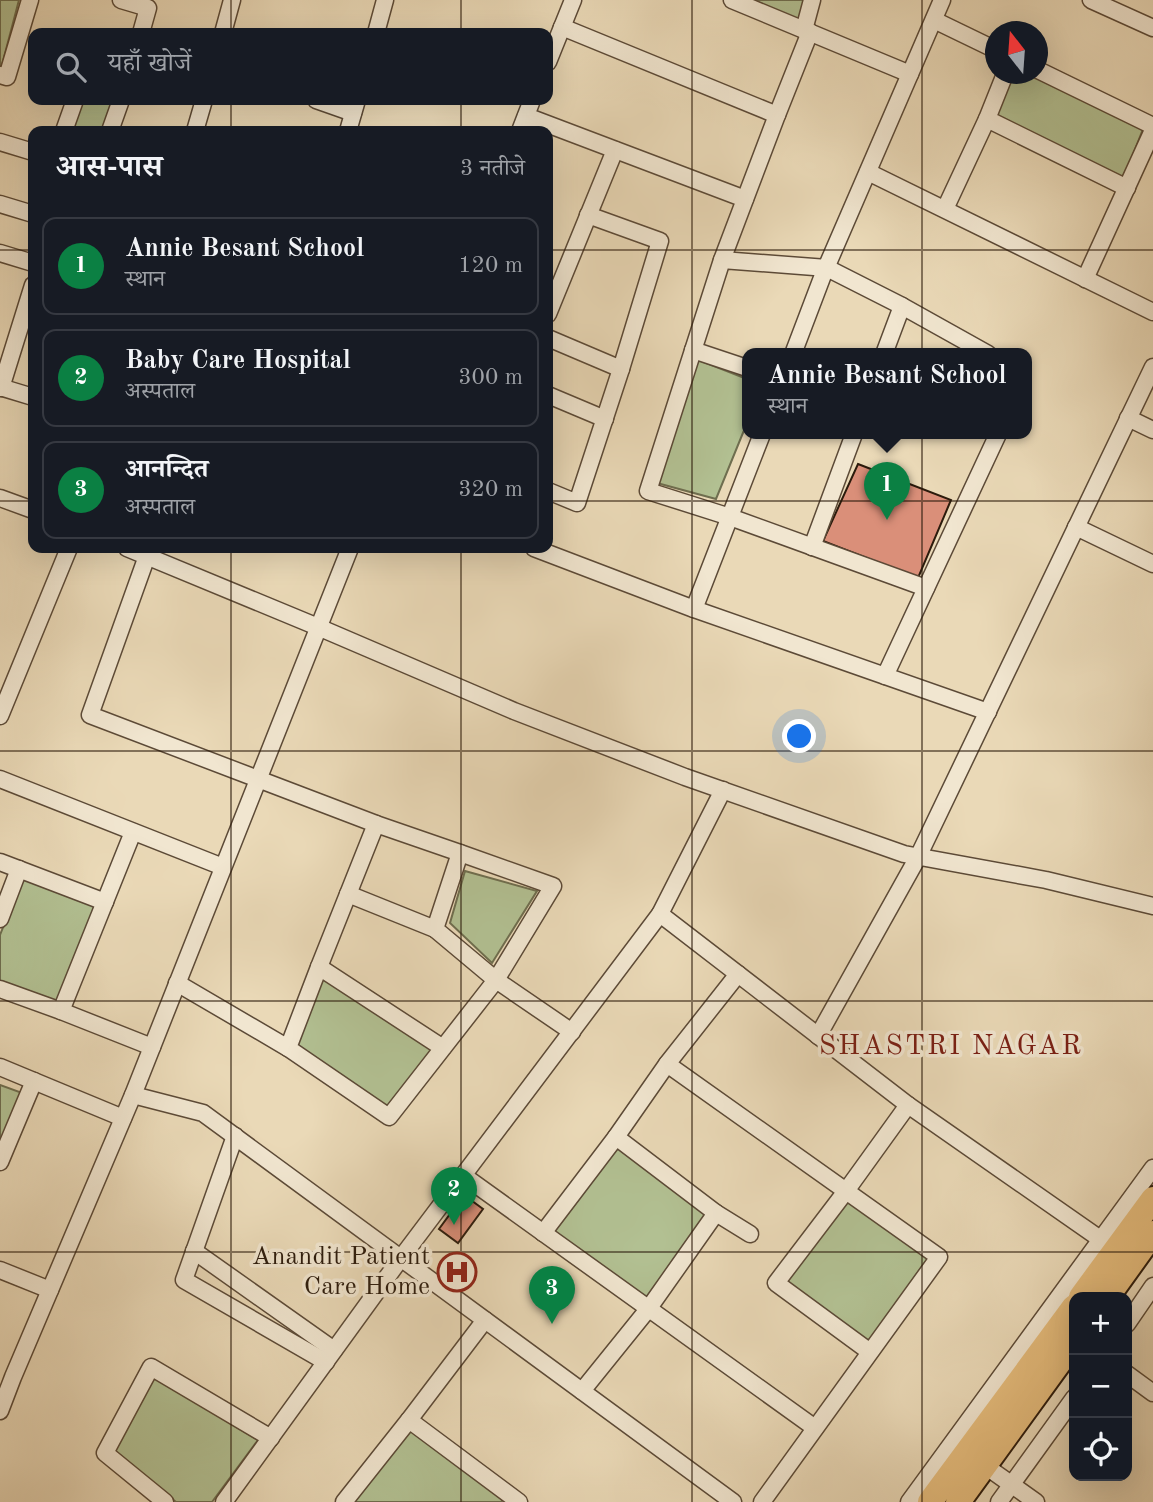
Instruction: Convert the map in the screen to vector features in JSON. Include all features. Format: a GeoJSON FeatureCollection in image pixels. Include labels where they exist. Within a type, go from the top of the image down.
{"type":"FeatureCollection","features":[{"type":"Feature","properties":{"kind":"highway"},"geometry":{"type":"LineString","coordinates":[[1084,1292],[1109,1245],[1153,1199]]}},
{"type":"Feature","properties":{"kind":"highway"},"geometry":{"type":"LineString","coordinates":[[1111,1292],[1153,1233]]}},
{"type":"Feature","properties":{"kind":"highway"},"geometry":{"type":"LineString","coordinates":[[958,1502],[976,1459],[1069,1315]]}},
{"type":"Feature","properties":{"kind":"highway"},"geometry":{"type":"LineString","coordinates":[[930,1502],[976,1459],[1069,1348]]}},
{"type":"Feature","properties":{"kind":"street"},"geometry":{"type":"LineString","coordinates":[[0,75],[8,78],[30,0]]}},
{"type":"Feature","properties":{"kind":"street"},"geometry":{"type":"LineString","coordinates":[[121,0],[148,8],[142,28]]}},
{"type":"Feature","properties":{"kind":"street"},"geometry":{"type":"LineString","coordinates":[[224,28],[232,0]]}},
{"type":"Feature","properties":{"kind":"street"},"geometry":{"type":"LineString","coordinates":[[377,28],[385,0]]}},
{"type":"Feature","properties":{"kind":"street"},"geometry":{"type":"LineString","coordinates":[[553,50],[573,0]]}},
{"type":"Feature","properties":{"kind":"street"},"geometry":{"type":"LineString","coordinates":[[732,0],[911,74]]}},
{"type":"Feature","properties":{"kind":"street"},"geometry":{"type":"LineString","coordinates":[[812,0],[807,31],[722,260],[648,491],[730,517],[926,588]]}},
{"type":"Feature","properties":{"kind":"street"},"geometry":{"type":"LineString","coordinates":[[795,348],[827,268],[943,0]]}},
{"type":"Feature","properties":{"kind":"street"},"geometry":{"type":"LineString","coordinates":[[1091,0],[1153,29]]}},
{"type":"Feature","properties":{"kind":"street"},"geometry":{"type":"LineString","coordinates":[[934,20],[985,45]]}},
{"type":"Feature","properties":{"kind":"street"},"geometry":{"type":"LineString","coordinates":[[562,27],[777,115]]}},
{"type":"Feature","properties":{"kind":"street"},"geometry":{"type":"LineString","coordinates":[[1048,75],[1153,128],[1085,279]]}},
{"type":"Feature","properties":{"kind":"street"},"geometry":{"type":"LineString","coordinates":[[945,209],[1001,84]]}},
{"type":"Feature","properties":{"kind":"street"},"geometry":{"type":"LineString","coordinates":[[66,126],[73,105]]}},
{"type":"Feature","properties":{"kind":"street"},"geometry":{"type":"LineString","coordinates":[[112,126],[119,105]]}},
{"type":"Feature","properties":{"kind":"street"},"geometry":{"type":"LineString","coordinates":[[196,126],[203,105]]}},
{"type":"Feature","properties":{"kind":"street"},"geometry":{"type":"LineString","coordinates":[[523,124],[530,105]]}},
{"type":"Feature","properties":{"kind":"street"},"geometry":{"type":"LineString","coordinates":[[349,126],[355,106]]}},
{"type":"Feature","properties":{"kind":"street"},"geometry":{"type":"LineString","coordinates":[[987,119],[1127,188]]}},
{"type":"Feature","properties":{"kind":"street"},"geometry":{"type":"LineString","coordinates":[[553,132],[615,150],[745,199]]}},
{"type":"Feature","properties":{"kind":"street"},"geometry":{"type":"LineString","coordinates":[[0,142],[28,150]]}},
{"type":"Feature","properties":{"kind":"street"},"geometry":{"type":"LineString","coordinates":[[553,302],[615,150]]}},
{"type":"Feature","properties":{"kind":"street"},"geometry":{"type":"LineString","coordinates":[[868,172],[1153,312]]}},
{"type":"Feature","properties":{"kind":"street"},"geometry":{"type":"LineString","coordinates":[[0,204],[28,212]]}},
{"type":"Feature","properties":{"kind":"street"},"geometry":{"type":"LineString","coordinates":[[553,493],[577,503],[660,241],[589,215]]}},
{"type":"Feature","properties":{"kind":"street"},"geometry":{"type":"LineString","coordinates":[[0,253],[28,261]]}},
{"type":"Feature","properties":{"kind":"street"},"geometry":{"type":"LineString","coordinates":[[722,260],[827,268],[977,348]]}},
{"type":"Feature","properties":{"kind":"street"},"geometry":{"type":"LineString","coordinates":[[28,301],[1,387],[28,395]]}},
{"type":"Feature","properties":{"kind":"street"},"geometry":{"type":"LineString","coordinates":[[886,348],[902,306]]}},
{"type":"Feature","properties":{"kind":"street"},"geometry":{"type":"LineString","coordinates":[[553,340],[621,369]]}},
{"type":"Feature","properties":{"kind":"street"},"geometry":{"type":"LineString","coordinates":[[693,350],[742,366]]}},
{"type":"Feature","properties":{"kind":"street"},"geometry":{"type":"LineString","coordinates":[[818,1036],[918,857],[1153,367]]}},
{"type":"Feature","properties":{"kind":"street"},"geometry":{"type":"LineString","coordinates":[[553,397],[605,419]]}},
{"type":"Feature","properties":{"kind":"street"},"geometry":{"type":"LineString","coordinates":[[1128,418],[1153,430]]}},
{"type":"Feature","properties":{"kind":"street"},"geometry":{"type":"LineString","coordinates":[[694,609],[760,439]]}},
{"type":"Feature","properties":{"kind":"street"},"geometry":{"type":"LineString","coordinates":[[812,547],[852,439]]}},
{"type":"Feature","properties":{"kind":"street"},"geometry":{"type":"LineString","coordinates":[[885,676],[996,439]]}},
{"type":"Feature","properties":{"kind":"street"},"geometry":{"type":"LineString","coordinates":[[0,498],[28,508]]}},
{"type":"Feature","properties":{"kind":"street"},"geometry":{"type":"LineString","coordinates":[[1076,527],[1153,564]]}},
{"type":"Feature","properties":{"kind":"street"},"geometry":{"type":"LineString","coordinates":[[0,716],[67,553]]}},
{"type":"Feature","properties":{"kind":"street"},"geometry":{"type":"LineString","coordinates":[[139,553],[318,626],[514,712],[904,854],[1046,880],[1153,906]]}},
{"type":"Feature","properties":{"kind":"street"},"geometry":{"type":"LineString","coordinates":[[0,1412],[6,1374],[50,1290],[133,1095],[348,553]]}},
{"type":"Feature","properties":{"kind":"street"},"geometry":{"type":"LineString","coordinates":[[547,553],[694,609],[988,712]]}},
{"type":"Feature","properties":{"kind":"street"},"geometry":{"type":"LineString","coordinates":[[146,556],[90,715],[376,824],[553,886],[496,980],[389,1117],[288,1048],[177,983]]}},
{"type":"Feature","properties":{"kind":"street"},"geometry":{"type":"LineString","coordinates":[[0,779],[223,867]]}},
{"type":"Feature","properties":{"kind":"street"},"geometry":{"type":"LineString","coordinates":[[224,1502],[401,1258],[660,914],[723,790]]}},
{"type":"Feature","properties":{"kind":"street"},"geometry":{"type":"LineString","coordinates":[[288,1048],[376,824]]}},
{"type":"Feature","properties":{"kind":"street"},"geometry":{"type":"LineString","coordinates":[[61,1012],[133,832]]}},
{"type":"Feature","properties":{"kind":"street"},"geometry":{"type":"LineString","coordinates":[[435,929],[460,853]]}},
{"type":"Feature","properties":{"kind":"street"},"geometry":{"type":"LineString","coordinates":[[0,862],[105,902]]}},
{"type":"Feature","properties":{"kind":"street"},"geometry":{"type":"LineString","coordinates":[[0,919],[19,869]]}},
{"type":"Feature","properties":{"kind":"street"},"geometry":{"type":"LineString","coordinates":[[348,894],[435,929],[496,980],[572,1032]]}},
{"type":"Feature","properties":{"kind":"street"},"geometry":{"type":"LineString","coordinates":[[660,914],[908,1105],[1109,1245]]}},
{"type":"Feature","properties":{"kind":"street"},"geometry":{"type":"LineString","coordinates":[[320,967],[443,1048]]}},
{"type":"Feature","properties":{"kind":"street"},"geometry":{"type":"LineString","coordinates":[[543,1233],[667,1064],[738,974]]}},
{"type":"Feature","properties":{"kind":"street"},"geometry":{"type":"LineString","coordinates":[[0,989],[152,1047]]}},
{"type":"Feature","properties":{"kind":"street"},"geometry":{"type":"LineString","coordinates":[[667,1064],[939,1257],[762,1502]]}},
{"type":"Feature","properties":{"kind":"street"},"geometry":{"type":"LineString","coordinates":[[0,1067],[123,1118]]}},
{"type":"Feature","properties":{"kind":"street"},"geometry":{"type":"LineString","coordinates":[[0,1162],[34,1081]]}},
{"type":"Feature","properties":{"kind":"street"},"geometry":{"type":"LineString","coordinates":[[133,1095],[203,1113],[733,1502]]}},
{"type":"Feature","properties":{"kind":"street"},"geometry":{"type":"LineString","coordinates":[[870,1352],[776,1283],[908,1105]]}},
{"type":"Feature","properties":{"kind":"street"},"geometry":{"type":"LineString","coordinates":[[234,1136],[184,1280],[330,1356]]}},
{"type":"Feature","properties":{"kind":"street"},"geometry":{"type":"LineString","coordinates":[[616,1137],[716,1213],[750,1234]]}},
{"type":"Feature","properties":{"kind":"street"},"geometry":{"type":"LineString","coordinates":[[909,1502],[1109,1245],[1153,1168]]}},
{"type":"Feature","properties":{"kind":"street"},"geometry":{"type":"LineString","coordinates":[[464,1176],[815,1428]]}},
{"type":"Feature","properties":{"kind":"street"},"geometry":{"type":"LineString","coordinates":[[582,1391],[649,1308],[716,1213]]}},
{"type":"Feature","properties":{"kind":"street"},"geometry":{"type":"LineString","coordinates":[[194,1251],[330,1356]]}},
{"type":"Feature","properties":{"kind":"street"},"geometry":{"type":"LineString","coordinates":[[0,1270],[50,1290]]}},
{"type":"Feature","properties":{"kind":"street"},"geometry":{"type":"LineString","coordinates":[[1132,1317],[1153,1286]]}},
{"type":"Feature","properties":{"kind":"street"},"geometry":{"type":"LineString","coordinates":[[344,1502],[485,1320]]}},
{"type":"Feature","properties":{"kind":"street"},"geometry":{"type":"LineString","coordinates":[[164,1502],[105,1453],[150,1367],[271,1437]]}},
{"type":"Feature","properties":{"kind":"street"},"geometry":{"type":"LineString","coordinates":[[1132,1378],[1153,1394]]}},
{"type":"Feature","properties":{"kind":"street"},"geometry":{"type":"LineString","coordinates":[[999,1502],[1069,1405]]}},
{"type":"Feature","properties":{"kind":"street"},"geometry":{"type":"LineString","coordinates":[[409,1420],[514,1500]]}},
{"type":"Feature","properties":{"kind":"street"},"geometry":{"type":"LineString","coordinates":[[976,1459],[1037,1502]]}},
{"type":"Feature","properties":{"kind":"green space"},"geometry":{"type":"Polygon","coordinates":[[[0,0],[19,0],[2,65],[0,65],[0,0]]]}},
{"type":"Feature","properties":{"kind":"green space"},"geometry":{"type":"Polygon","coordinates":[[[745,0],[806,0],[801,24],[745,0]]]}},
{"type":"Feature","properties":{"kind":"green space"},"geometry":{"type":"Polygon","coordinates":[[[1048,83],[1143,129],[1123,180],[995,117],[1008,84],[1048,83]]]}},
{"type":"Feature","properties":{"kind":"green space"},"geometry":{"type":"Polygon","coordinates":[[[79,105],[112,105],[106,126],[72,126],[79,105]]]}},
{"type":"Feature","properties":{"kind":"green space"},"geometry":{"type":"Polygon","coordinates":[[[696,359],[742,377],[742,435],[716,499],[657,483],[696,359]]]}},
{"type":"Feature","properties":{"kind":"green space"},"geometry":{"type":"Polygon","coordinates":[[[465,871],[537,891],[492,963],[450,923],[465,871]]]}},
{"type":"Feature","properties":{"kind":"green space"},"geometry":{"type":"Polygon","coordinates":[[[23,878],[95,905],[57,1005],[0,983],[0,935],[23,878]]]}},
{"type":"Feature","properties":{"kind":"green space"},"geometry":{"type":"Polygon","coordinates":[[[322,977],[435,1049],[387,1109],[295,1046],[322,977]]]}},
{"type":"Feature","properties":{"kind":"green space"},"geometry":{"type":"Polygon","coordinates":[[[0,1085],[25,1094],[0,1149],[0,1085]]]}},
{"type":"Feature","properties":{"kind":"green space"},"geometry":{"type":"Polygon","coordinates":[[[618,1147],[708,1213],[647,1301],[554,1232],[618,1147]]]}},
{"type":"Feature","properties":{"kind":"green space"},"geometry":{"type":"Polygon","coordinates":[[[847,1201],[928,1258],[868,1344],[785,1280],[847,1201]]]}},
{"type":"Feature","properties":{"kind":"green space"},"geometry":{"type":"Polygon","coordinates":[[[154,1377],[258,1440],[212,1502],[176,1502],[114,1450],[154,1377]]]}},
{"type":"Feature","properties":{"kind":"green space"},"geometry":{"type":"Polygon","coordinates":[[[411,1429],[505,1498],[501,1502],[354,1502],[411,1429]]]}},
{"type":"Feature","properties":{"kind":"building"},"geometry":{"type":"Polygon","coordinates":[[[858,464],[951,500],[918,578],[823,541],[858,464]]]}},
{"type":"Feature","properties":{"kind":"building"},"geometry":{"type":"Polygon","coordinates":[[[464,1195],[483,1209],[458,1243],[439,1229],[464,1195]]]}},
{"type":"Feature","properties":{"kind":"building"},"geometry":{"type":"Polygon","coordinates":[[[454,1256],[470,1267],[457,1286],[441,1275],[454,1256]]]}},
{"type":"Feature","properties":{"kind":"place","name":"Annie Besant School"},"geometry":{"type":"Point","coordinates":[887,520]}},
{"type":"Feature","properties":{"kind":"place","name":"Baby Care Hospital"},"geometry":{"type":"Point","coordinates":[454,1225]}},
{"type":"Feature","properties":{"kind":"place","name":"Anandit Patient Care Home"},"geometry":{"type":"Point","coordinates":[457,1272]}},
{"type":"Feature","properties":{"kind":"place","name":"आनन्दित"},"geometry":{"type":"Point","coordinates":[552,1324]}},
{"type":"Feature","properties":{"kind":"district","name":"SHASTRI NAGAR"},"geometry":{"type":"Point","coordinates":[951,1047]}}]}
